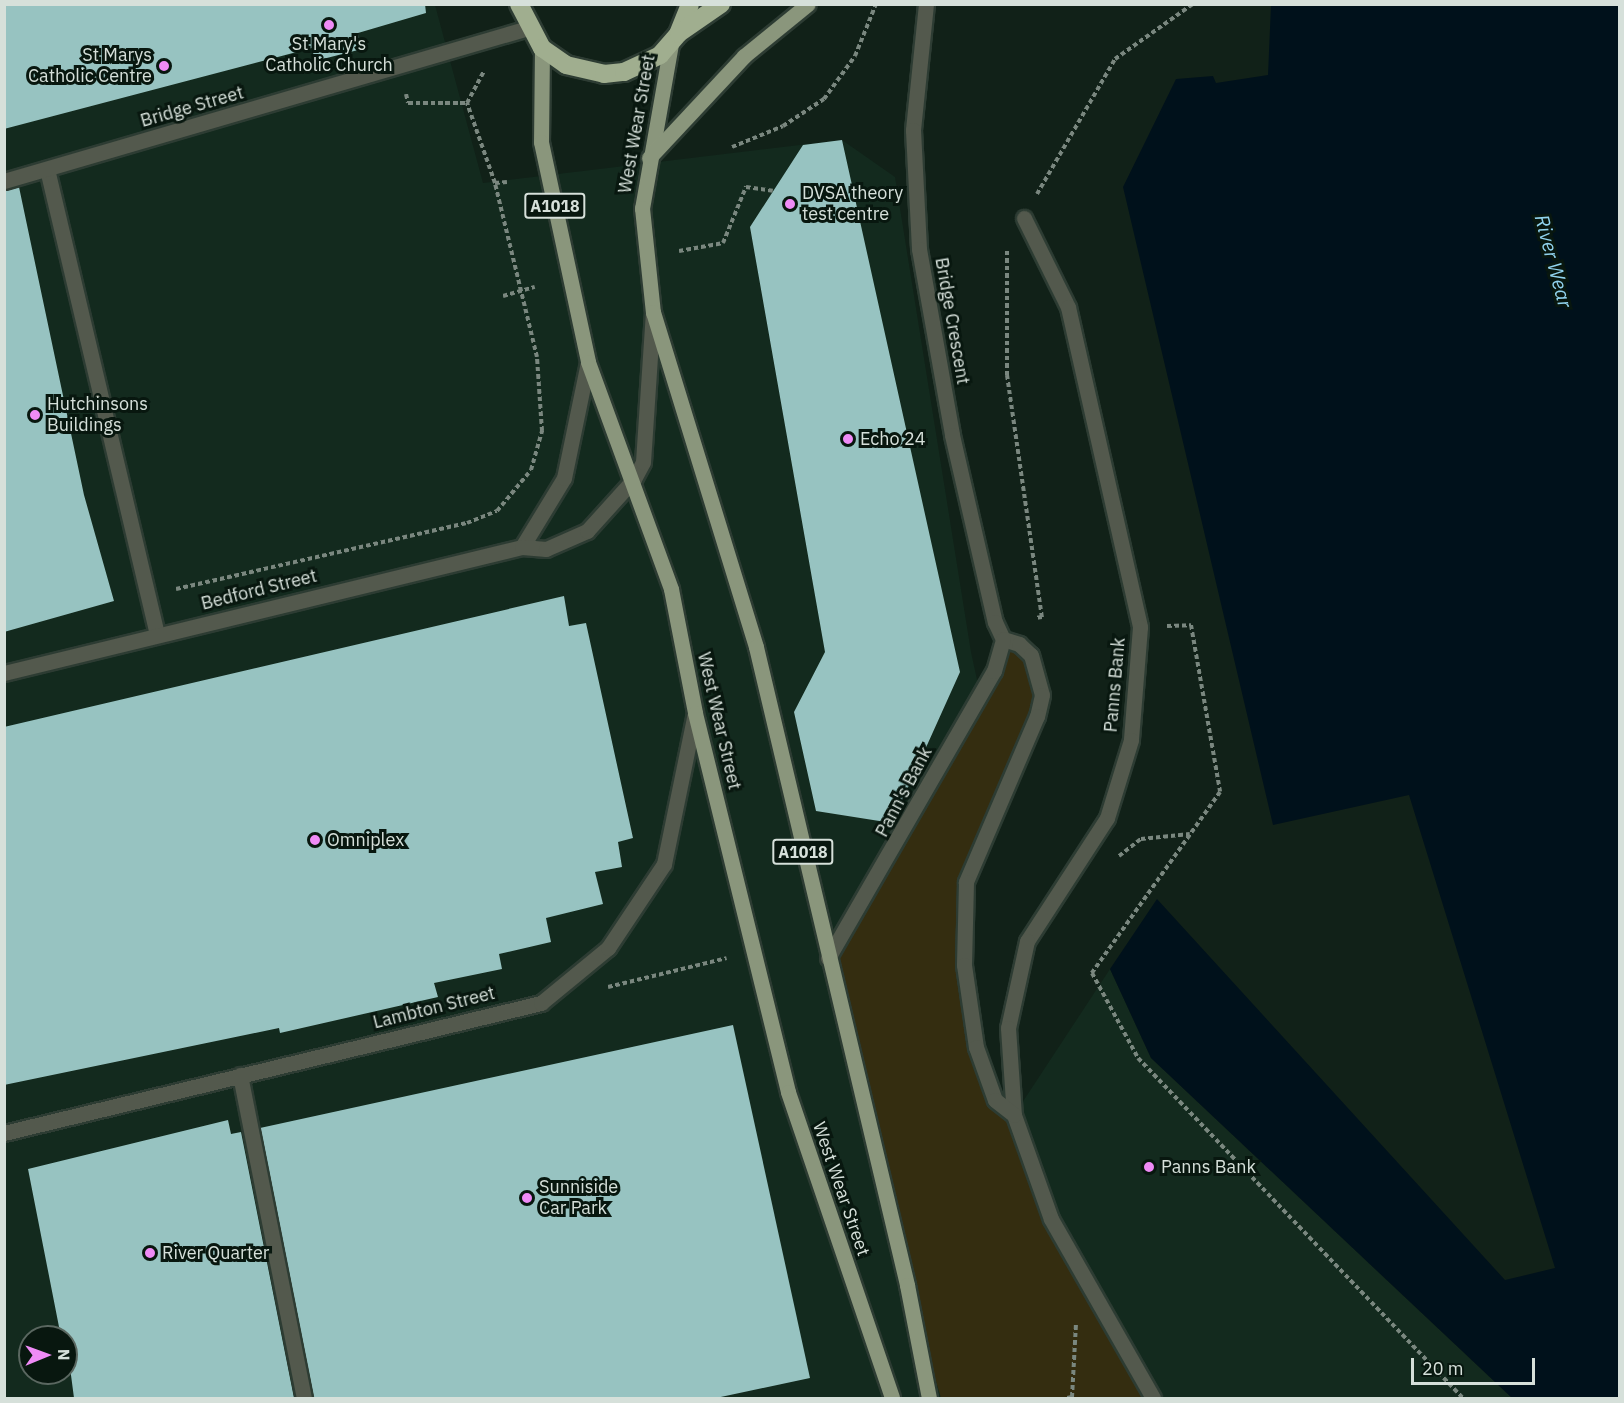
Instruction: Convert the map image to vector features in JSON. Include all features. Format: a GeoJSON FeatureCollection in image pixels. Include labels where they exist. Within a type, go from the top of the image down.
{"type":"FeatureCollection","features":[{"type":"Feature","properties":{"kind":"highway","name":"A1018"},"geometry":{"type":"LineString","coordinates":[[519,4],[528,28],[542,48],[566,65],[604,74],[647,64],[721,4]]}},
{"type":"Feature","properties":{"kind":"highway","name":"A1018"},"geometry":{"type":"LineString","coordinates":[[675,39],[690,4]]}},
{"type":"Feature","properties":{"kind":"main road"},"geometry":{"type":"LineString","coordinates":[[648,159],[744,56],[808,4]]}},
{"type":"Feature","properties":{"kind":"main road","name":"West Wear Street"},"geometry":{"type":"LineString","coordinates":[[675,39],[648,159],[643,248],[653,312],[756,647],[906,1285],[929,1398]]}},
{"type":"Feature","properties":{"kind":"main road","name":"West Wear Street"},"geometry":{"type":"LineString","coordinates":[[542,48],[541,142],[588,362],[634,479],[671,589],[695,713],[756,951],[788,1092],[892,1398]]}},
{"type":"Feature","properties":{"kind":"street","name":"Bridge Crescent"},"geometry":{"type":"LineString","coordinates":[[926,4],[913,130],[920,249],[952,435],[995,622],[1003,639]]}},
{"type":"Feature","properties":{"kind":"street","name":"Bridge Street"},"geometry":{"type":"LineString","coordinates":[[4,181],[528,28]]}},
{"type":"Feature","properties":{"kind":"street"},"geometry":{"type":"LineString","coordinates":[[47,169],[157,634]]}},
{"type":"Feature","properties":{"kind":"street","name":"Panns Bank"},"geometry":{"type":"LineString","coordinates":[[1024,218],[1068,307],[1140,627],[1131,740],[1107,818],[1027,941],[1008,1028],[1014,1115],[1052,1219],[1154,1398]]}},
{"type":"Feature","properties":{"kind":"street","name":"Bedford Street"},"geometry":{"type":"LineString","coordinates":[[4,673],[522,547],[546,549],[587,531],[634,479],[643,462],[653,312]]}},
{"type":"Feature","properties":{"kind":"street"},"geometry":{"type":"LineString","coordinates":[[522,547],[564,478],[588,362]]}},
{"type":"Feature","properties":{"kind":"street"},"geometry":{"type":"LineString","coordinates":[[1003,639],[1019,644],[1031,655],[1042,695],[1037,716],[966,882],[964,965],[976,1047],[995,1100],[1014,1115]]}},
{"type":"Feature","properties":{"kind":"street","name":"Pann's Bank"},"geometry":{"type":"LineString","coordinates":[[828,958],[994,670],[1003,639]]}},
{"type":"Feature","properties":{"kind":"street","name":"Lambton Street"},"geometry":{"type":"LineString","coordinates":[[4,1133],[541,1003],[609,948],[664,864],[695,713]]}},
{"type":"Feature","properties":{"kind":"street"},"geometry":{"type":"LineString","coordinates":[[240,1075],[303,1398]]}},
{"type":"Feature","properties":{"kind":"path"},"geometry":{"type":"LineString","coordinates":[[732,147],[783,126],[824,99],[855,56],[876,4]]}},
{"type":"Feature","properties":{"kind":"path"},"geometry":{"type":"LineString","coordinates":[[995,622],[1042,617],[1007,375],[1005,256],[1114,59],[1193,4]]}},
{"type":"Feature","properties":{"kind":"path"},"geometry":{"type":"LineString","coordinates":[[148,595],[467,523],[497,511],[531,470],[542,431],[537,357],[495,183],[467,103],[408,104],[397,68]]}},
{"type":"Feature","properties":{"kind":"path"},"geometry":{"type":"LineString","coordinates":[[495,183],[507,182]]}},
{"type":"Feature","properties":{"kind":"path"},"geometry":{"type":"LineString","coordinates":[[679,251],[723,243],[746,187],[773,191]]}},
{"type":"Feature","properties":{"kind":"path"},"geometry":{"type":"LineString","coordinates":[[503,296],[535,288]]}},
{"type":"Feature","properties":{"kind":"path"},"geometry":{"type":"LineString","coordinates":[[1140,627],[1191,625],[1220,792],[1092,973],[1137,1058],[1463,1398]]}},
{"type":"Feature","properties":{"kind":"path"},"geometry":{"type":"LineString","coordinates":[[1141,839],[1191,834]]}},
{"type":"Feature","properties":{"kind":"path"},"geometry":{"type":"LineString","coordinates":[[597,989],[756,951]]}},
{"type":"Feature","properties":{"kind":"path"},"geometry":{"type":"LineString","coordinates":[[1067,1398],[1072,1397],[1077,1315],[1095,1344],[1115,1331]]}},
{"type":"Feature","properties":{"kind":"shaded area"},"geometry":{"type":"Polygon","coordinates":[[[5,5],[435,5],[483,183],[842,140],[895,177],[971,652],[989,735],[888,968],[982,1398],[5,1398],[5,5]]]}},
{"type":"Feature","properties":{"kind":"shaded area"},"geometry":{"type":"Polygon","coordinates":[[[1003,639],[1019,644],[1042,695],[973,857],[964,965],[995,1100],[1014,1115],[1051,1219],[1115,1331],[1144,1398],[941,1398],[907,1285],[828,958],[894,851],[1003,639]]]}},
{"type":"Feature","properties":{"kind":"shaded area","name":"Panns Bank"},"geometry":{"type":"Polygon","coordinates":[[[1110,969],[1151,1058],[1512,1398],[1153,1398],[1051,1219],[1014,1115],[1110,969]]]}},
{"type":"Feature","properties":{"kind":"water","name":"River Wear"},"geometry":{"type":"Polygon","coordinates":[[[1271,5],[1619,5],[1619,1398],[1512,1398],[1151,1058],[1110,969],[1157,899],[1505,1280],[1555,1268],[1409,795],[1273,825],[1123,187],[1176,79],[1213,76],[1216,83],[1268,75],[1271,5]]]}},
{"type":"Feature","properties":{"kind":"building"},"geometry":{"type":"Polygon","coordinates":[[[4,4],[425,4],[426,13],[358,33],[362,49],[315,61],[312,48],[4,129],[4,4]]]}},
{"type":"Feature","properties":{"kind":"building","name":"Echo 24"},"geometry":{"type":"Polygon","coordinates":[[[842,140],[960,672],[892,823],[816,811],[794,712],[825,652],[750,227],[803,145],[842,140]]]}},
{"type":"Feature","properties":{"kind":"building"},"geometry":{"type":"Polygon","coordinates":[[[19,187],[84,495],[114,601],[4,632],[4,190],[19,187]]]}},
{"type":"Feature","properties":{"kind":"building","name":"Omniplex"},"geometry":{"type":"Polygon","coordinates":[[[564,596],[569,626],[586,623],[633,838],[618,842],[622,867],[595,872],[603,904],[546,918],[551,942],[499,954],[502,969],[434,983],[438,997],[280,1033],[279,1028],[4,1085],[4,727],[564,596]]]}},
{"type":"Feature","properties":{"kind":"building","name":"Sunniside Car Park"},"geometry":{"type":"Polygon","coordinates":[[[733,1025],[810,1378],[716,1398],[313,1398],[260,1128],[733,1025]]]}},
{"type":"Feature","properties":{"kind":"building","name":"River Quarter"},"geometry":{"type":"Polygon","coordinates":[[[228,1120],[231,1134],[241,1132],[294,1398],[74,1398],[72,1385],[78,1385],[78,1325],[59,1325],[28,1169],[228,1120]]]}},
{"type":"Feature","properties":{"kind":"place","name":"St Mary's Catholic Church"},"geometry":{"type":"Point","coordinates":[329,25]}},
{"type":"Feature","properties":{"kind":"place","name":"St Marys Catholic Centre"},"geometry":{"type":"Point","coordinates":[164,66]}},
{"type":"Feature","properties":{"kind":"place","name":"DVSA theory test centre"},"geometry":{"type":"Point","coordinates":[790,204]}},
{"type":"Feature","properties":{"kind":"place","name":"Hutchinsons Buildings"},"geometry":{"type":"Point","coordinates":[35,415]}},
{"type":"Feature","properties":{"kind":"place","name":"Echo 24"},"geometry":{"type":"Point","coordinates":[848,439]}},
{"type":"Feature","properties":{"kind":"place","name":"Omniplex"},"geometry":{"type":"Point","coordinates":[315,840]}},
{"type":"Feature","properties":{"kind":"place","name":"Panns Bank"},"geometry":{"type":"Point","coordinates":[1149,1167]}},
{"type":"Feature","properties":{"kind":"place","name":"Sunniside Car Park"},"geometry":{"type":"Point","coordinates":[527,1198]}},
{"type":"Feature","properties":{"kind":"place","name":"River Quarter"},"geometry":{"type":"Point","coordinates":[150,1253]}}]}
